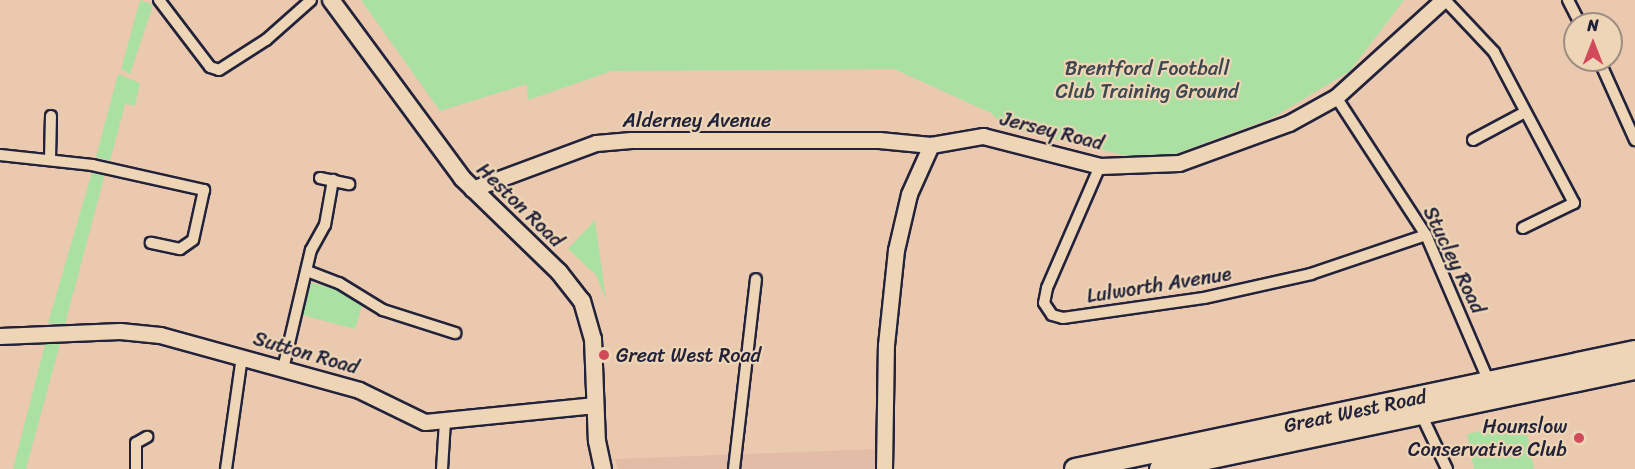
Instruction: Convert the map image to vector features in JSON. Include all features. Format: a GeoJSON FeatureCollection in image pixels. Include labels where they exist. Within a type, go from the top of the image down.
{"type":"FeatureCollection","features":[{"type":"Feature","properties":{"kind":"highway","name":"Great West Road"},"geometry":{"type":"LineString","coordinates":[[1075,469],[1490,384],[1635,351]]}},
{"type":"Feature","properties":{"kind":"highway","name":"Great West Road"},"geometry":{"type":"LineString","coordinates":[[1160,469],[1635,369]]}},
{"type":"Feature","properties":{"kind":"main road","name":"Heston Road"},"geometry":{"type":"LineString","coordinates":[[331,0],[472,189],[559,272],[582,301],[593,339],[595,405],[603,469]]}},
{"type":"Feature","properties":{"kind":"street"},"geometry":{"type":"LineString","coordinates":[[159,0],[210,67],[219,70],[267,40],[310,0]]}},
{"type":"Feature","properties":{"kind":"street"},"geometry":{"type":"LineString","coordinates":[[1444,0],[1494,52],[1574,203],[1523,228]]}},
{"type":"Feature","properties":{"kind":"street","name":"Jersey Road"},"geometry":{"type":"LineString","coordinates":[[931,145],[983,136],[1000,138],[1100,166],[1150,167],[1205,155],[1289,123],[1336,97],[1444,0]]}},
{"type":"Feature","properties":{"kind":"street"},"geometry":{"type":"LineString","coordinates":[[1604,72],[1635,140]]}},
{"type":"Feature","properties":{"kind":"street","name":"Stucley Road"},"geometry":{"type":"LineString","coordinates":[[1336,97],[1426,235],[1490,384]]}},
{"type":"Feature","properties":{"kind":"street"},"geometry":{"type":"LineString","coordinates":[[1473,140],[1525,112]]}},
{"type":"Feature","properties":{"kind":"street"},"geometry":{"type":"LineString","coordinates":[[50,159],[51,116]]}},
{"type":"Feature","properties":{"kind":"street","name":"Alderney Avenue"},"geometry":{"type":"LineString","coordinates":[[472,189],[596,143],[879,140],[931,145]]}},
{"type":"Feature","properties":{"kind":"street"},"geometry":{"type":"LineString","coordinates":[[884,469],[886,345],[896,250],[909,194],[931,145]]}},
{"type":"Feature","properties":{"kind":"street"},"geometry":{"type":"LineString","coordinates":[[0,155],[50,159],[110,168],[204,190],[193,240],[180,249],[151,243]]}},
{"type":"Feature","properties":{"kind":"street","name":"Lulworth Avenue"},"geometry":{"type":"LineString","coordinates":[[1100,166],[1047,288],[1044,303],[1052,315],[1063,318],[1204,298],[1311,274],[1426,235]]}},
{"type":"Feature","properties":{"kind":"street"},"geometry":{"type":"LineString","coordinates":[[320,178],[349,184]]}},
{"type":"Feature","properties":{"kind":"street"},"geometry":{"type":"LineString","coordinates":[[283,369],[311,250],[325,225],[333,180]]}},
{"type":"Feature","properties":{"kind":"street"},"geometry":{"type":"LineString","coordinates":[[307,271],[339,283],[383,310],[454,333]]}},
{"type":"Feature","properties":{"kind":"street"},"geometry":{"type":"LineString","coordinates":[[734,469],[756,279]]}},
{"type":"Feature","properties":{"kind":"street","name":"Sutton Road"},"geometry":{"type":"LineString","coordinates":[[0,336],[134,332],[242,357],[359,390],[419,420],[445,421],[595,405]]}},
{"type":"Feature","properties":{"kind":"street"},"geometry":{"type":"LineString","coordinates":[[225,469],[242,357]]}},
{"type":"Feature","properties":{"kind":"street"},"geometry":{"type":"LineString","coordinates":[[1421,414],[1447,469]]}},
{"type":"Feature","properties":{"kind":"street"},"geometry":{"type":"LineString","coordinates":[[442,469],[445,421]]}},
{"type":"Feature","properties":{"kind":"street"},"geometry":{"type":"LineString","coordinates":[[136,469],[136,443],[147,437]]}},
{"type":"Feature","properties":{"kind":"shaded area"},"geometry":{"type":"Polygon","coordinates":[[[878,449],[878,469],[618,469],[615,459],[878,449]]]}},
{"type":"Feature","properties":{"kind":"green space"},"geometry":{"type":"Polygon","coordinates":[[[140,0],[153,5],[130,74],[121,69],[140,0]]]}},
{"type":"Feature","properties":{"kind":"green space","name":"Brentford Football Club Training Ground"},"geometry":{"type":"Polygon","coordinates":[[[361,0],[1404,0],[1350,71],[1272,118],[1154,162],[1006,128],[991,113],[894,69],[612,71],[528,100],[527,84],[440,111],[361,0]]]}},
{"type":"Feature","properties":{"kind":"green space"},"geometry":{"type":"Polygon","coordinates":[[[118,74],[140,83],[135,106],[125,104],[110,161],[96,157],[118,74]]]}},
{"type":"Feature","properties":{"kind":"green space"},"geometry":{"type":"Polygon","coordinates":[[[92,172],[105,174],[65,324],[48,323],[92,172]]]}},
{"type":"Feature","properties":{"kind":"green space"},"geometry":{"type":"Polygon","coordinates":[[[595,220],[606,300],[596,275],[568,249],[595,220]]]}},
{"type":"Feature","properties":{"kind":"green space"},"geometry":{"type":"Polygon","coordinates":[[[309,282],[335,289],[362,306],[355,329],[302,315],[309,282]]]}},
{"type":"Feature","properties":{"kind":"green space"},"geometry":{"type":"Polygon","coordinates":[[[45,344],[60,344],[26,469],[13,469],[45,344]]]}},
{"type":"Feature","properties":{"kind":"green space"},"geometry":{"type":"Polygon","coordinates":[[[1525,422],[1534,469],[1474,469],[1467,434],[1525,422]]]}},
{"type":"Feature","properties":{"kind":"place","name":"Great West Road"},"geometry":{"type":"Point","coordinates":[604,355]}},
{"type":"Feature","properties":{"kind":"place","name":"Hounslow Conservative Club"},"geometry":{"type":"Point","coordinates":[1579,438]}}]}
